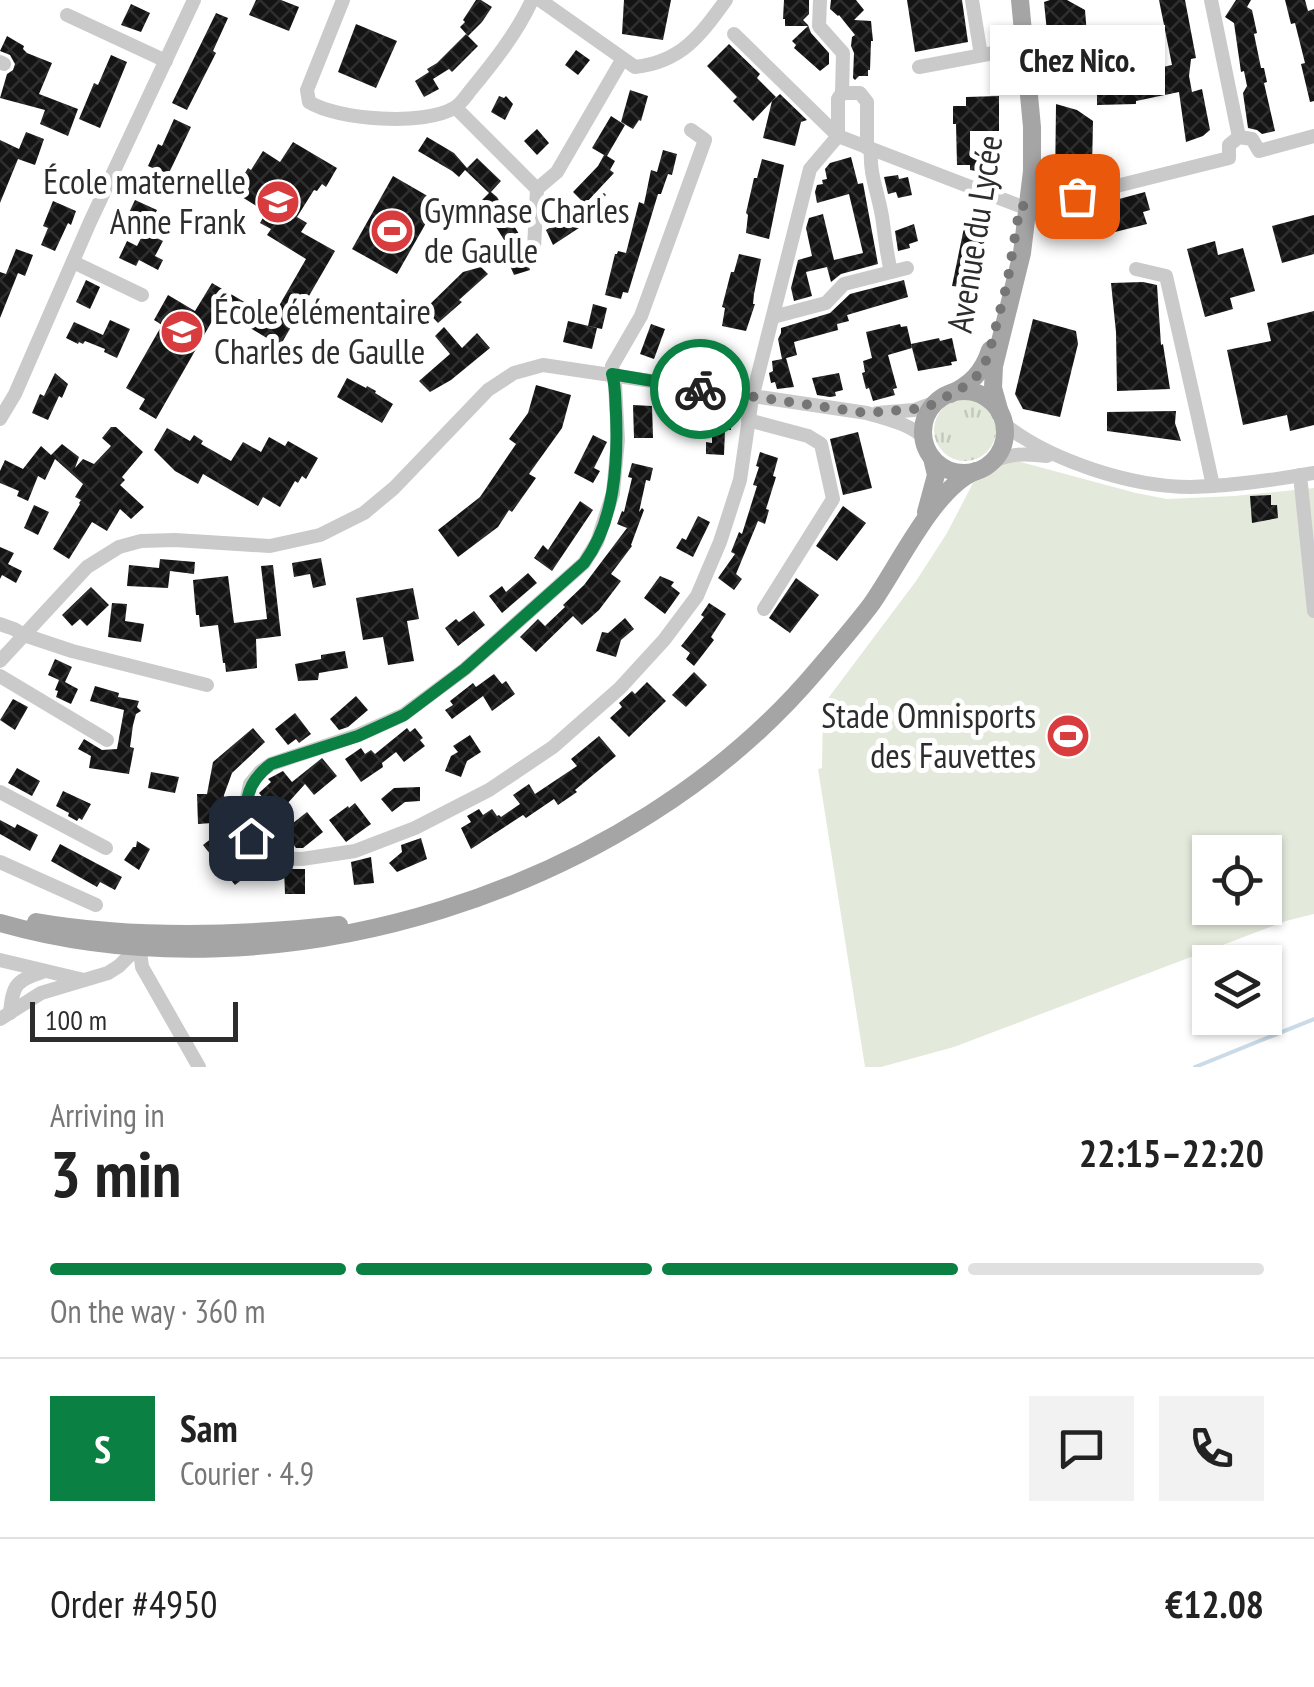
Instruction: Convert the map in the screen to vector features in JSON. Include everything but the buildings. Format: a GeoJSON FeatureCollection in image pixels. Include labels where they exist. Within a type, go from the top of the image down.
{"type":"FeatureCollection","features":[{"type":"Feature","properties":{"kind":"main road","name":"Avenue du Lycée"},"geometry":{"type":"LineString","coordinates":[[1002,418],[993,388],[994,366],[1016,280],[1024,207],[1026,59],[1020,0]]}},
{"type":"Feature","properties":{"kind":"main road","name":"Avenue du Lycée"},"geometry":{"type":"LineString","coordinates":[[943,398],[973,380],[988,357],[1024,207]]}},
{"type":"Feature","properties":{"kind":"main road"},"geometry":{"type":"LineString","coordinates":[[0,914],[214,949],[284,944],[378,928],[526,879],[579,854],[656,809],[728,756],[784,706],[881,590],[946,493],[982,468],[1002,447],[1002,418],[993,403],[973,392],[961,391],[943,398],[928,412],[923,437],[936,475],[924,522]]}},
{"type":"Feature","properties":{"kind":"main road"},"geometry":{"type":"LineString","coordinates":[[932,458],[952,471],[964,473],[982,468]]}},
{"type":"Feature","properties":{"kind":"main road"},"geometry":{"type":"LineString","coordinates":[[0,923],[63,939],[145,939]]}},
{"type":"Feature","properties":{"kind":"street"},"geometry":{"type":"LineString","coordinates":[[0,418],[15,394],[194,0]]}},
{"type":"Feature","properties":{"kind":"street"},"geometry":{"type":"LineString","coordinates":[[343,0],[307,90],[308,102],[366,118],[428,117],[456,108],[536,0],[634,67],[654,65],[677,55],[702,33],[726,0]]}},
{"type":"Feature","properties":{"kind":"street"},"geometry":{"type":"LineString","coordinates":[[692,130],[706,140],[640,316],[612,366],[618,440],[613,493],[591,553],[536,608],[404,715],[358,736],[271,764],[260,772],[250,784],[246,812],[251,838],[272,858],[302,859],[355,851],[415,828],[489,790],[567,735],[620,688],[697,596],[735,496],[752,398],[810,169],[838,136],[843,54],[819,26],[820,0]]}},
{"type":"Feature","properties":{"kind":"street"},"geometry":{"type":"LineString","coordinates":[[972,0],[982,55]]}},
{"type":"Feature","properties":{"kind":"street"},"geometry":{"type":"LineString","coordinates":[[1210,0],[1239,137]]}},
{"type":"Feature","properties":{"kind":"street"},"geometry":{"type":"LineString","coordinates":[[67,15],[166,62]]}},
{"type":"Feature","properties":{"kind":"street"},"geometry":{"type":"LineString","coordinates":[[734,34],[838,136],[1024,207],[1229,158],[1229,145],[1239,137],[1252,139],[1258,151],[1314,136]]}},
{"type":"Feature","properties":{"kind":"street"},"geometry":{"type":"LineString","coordinates":[[919,66],[982,55],[1026,59]]}},
{"type":"Feature","properties":{"kind":"street"},"geometry":{"type":"LineString","coordinates":[[534,248],[537,189],[557,172],[622,60]]}},
{"type":"Feature","properties":{"kind":"street"},"geometry":{"type":"LineString","coordinates":[[773,317],[826,303],[844,284],[899,270],[883,235],[884,224],[870,168],[867,102],[860,93],[842,94]]}},
{"type":"Feature","properties":{"kind":"street"},"geometry":{"type":"LineString","coordinates":[[456,108],[537,189]]}},
{"type":"Feature","properties":{"kind":"street"},"geometry":{"type":"LineString","coordinates":[[73,262],[142,295]]}},
{"type":"Feature","properties":{"kind":"street"},"geometry":{"type":"LineString","coordinates":[[1136,269],[1166,276],[1213,486]]}},
{"type":"Feature","properties":{"kind":"street"},"geometry":{"type":"LineString","coordinates":[[0,661],[86,567],[119,547],[175,540],[270,546],[320,535],[364,513],[394,488],[488,390],[514,373],[543,365],[866,413],[903,425],[923,437]]}},
{"type":"Feature","properties":{"kind":"street"},"geometry":{"type":"LineString","coordinates":[[866,413],[914,410],[943,398]]}},
{"type":"Feature","properties":{"kind":"street"},"geometry":{"type":"LineString","coordinates":[[1002,418],[1058,457]]}},
{"type":"Feature","properties":{"kind":"street"},"geometry":{"type":"LineString","coordinates":[[747,428],[808,436],[821,444],[832,499],[764,609]]}},
{"type":"Feature","properties":{"kind":"street"},"geometry":{"type":"LineString","coordinates":[[982,468],[1007,455],[1028,454],[1058,457],[1142,481],[1188,487],[1307,474],[1314,610]]}},
{"type":"Feature","properties":{"kind":"street"},"geometry":{"type":"LineString","coordinates":[[0,624],[72,651],[207,685]]}},
{"type":"Feature","properties":{"kind":"street"},"geometry":{"type":"LineString","coordinates":[[0,676],[107,740]]}},
{"type":"Feature","properties":{"kind":"street"},"geometry":{"type":"LineString","coordinates":[[0,792],[106,848]]}},
{"type":"Feature","properties":{"kind":"street"},"geometry":{"type":"LineString","coordinates":[[0,862],[96,905]]}},
{"type":"Feature","properties":{"kind":"street"},"geometry":{"type":"LineString","coordinates":[[5,1016],[41,994],[108,973],[145,939]]}},
{"type":"Feature","properties":{"kind":"street"},"geometry":{"type":"LineString","coordinates":[[145,939],[142,967],[199,1067]]}},
{"type":"Feature","properties":{"kind":"street"},"geometry":{"type":"LineString","coordinates":[[0,960],[85,980]]}},
{"type":"Feature","properties":{"kind":"street"},"geometry":{"type":"LineString","coordinates":[[5,1016],[12,990],[22,980],[46,971]]}},
{"type":"Feature","properties":{"kind":"green space"},"geometry":{"type":"Polygon","coordinates":[[[965,399],[987,408],[996,430],[987,452],[965,461],[943,452],[934,430],[943,408],[965,399]]]}},
{"type":"Feature","properties":{"kind":"green space","name":"Stade Omnisports des Fauvettes"},"geometry":{"type":"Polygon","coordinates":[[[1009,459],[1167,499],[1314,488],[1314,914],[1282,923],[1282,835],[1192,835],[1192,925],[1275,925],[1223,945],[1192,945],[1192,957],[954,1047],[881,1067],[865,1067],[818,769],[822,768],[823,705],[947,533],[974,481],[1009,459]]]}},
{"type":"Feature","properties":{"kind":"waterway"},"geometry":{"type":"LineString","coordinates":[[1195,1067],[1314,1019]]}},
{"type":"Feature","properties":{"kind":"way so far"},"geometry":{"type":"LineString","coordinates":[[700,389],[866,413],[926,408],[973,380],[988,357],[1007,284],[1020,206],[1077,196]]}},
{"type":"Feature","properties":{"kind":"place","name":"Chez Nico."},"geometry":{"type":"Point","coordinates":[1077,196]}},
{"type":"Feature","properties":{"kind":"place","name":"École maternelle Anne Frank"},"geometry":{"type":"Point","coordinates":[278,202]}},
{"type":"Feature","properties":{"kind":"place","name":"Gymnase Charles de Gaulle"},"geometry":{"type":"Point","coordinates":[392,231]}},
{"type":"Feature","properties":{"kind":"place","name":"École élémentaire Charles de Gaulle"},"geometry":{"type":"Point","coordinates":[182,332]}},
{"type":"Feature","properties":{"kind":"place","name":"Stade Omnisports des Fauvettes"},"geometry":{"type":"Point","coordinates":[1068,736]}},
{"type":"Feature","properties":{"kind":"route"},"geometry":{"type":"LineString","coordinates":[[251,838],[247,798],[250,784],[260,772],[271,764],[358,736],[404,715],[465,669],[584,563],[596,542],[613,493],[618,440],[612,374],[700,389]]}}]}
